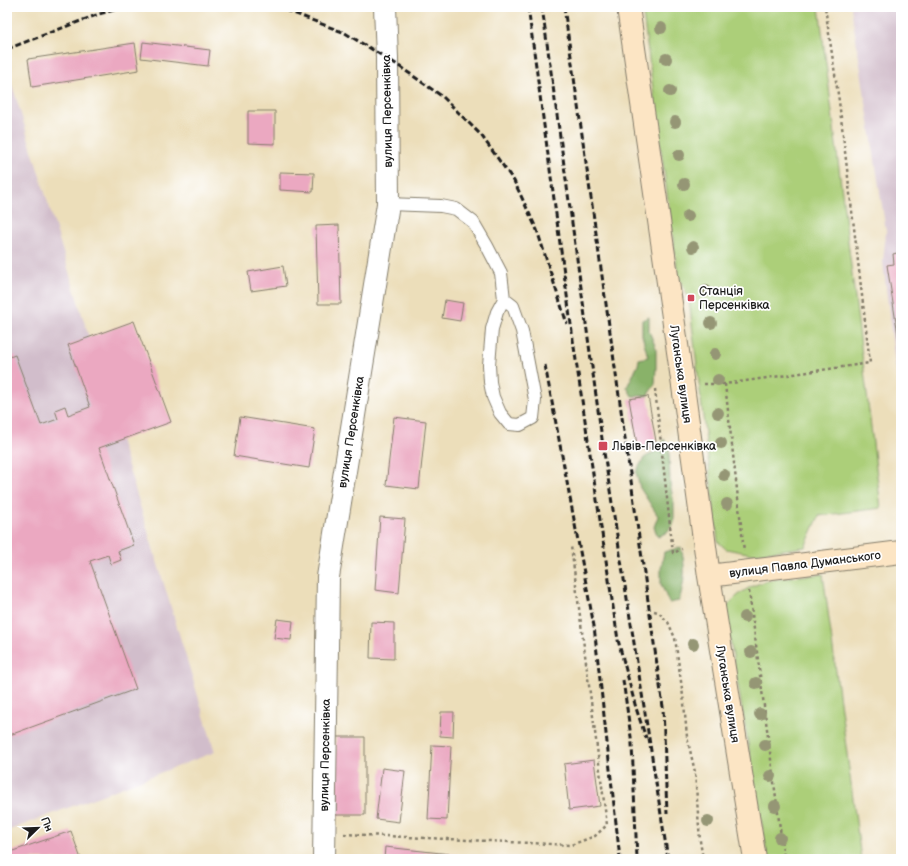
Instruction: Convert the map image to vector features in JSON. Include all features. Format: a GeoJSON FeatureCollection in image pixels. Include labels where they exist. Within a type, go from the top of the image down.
{"type":"FeatureCollection","features":[{"type":"Feature","properties":{"kind":"main road","name":"Луганська вулиця"},"geometry":{"type":"LineString","coordinates":[[628,7],[709,576],[755,859]]}},
{"type":"Feature","properties":{"kind":"main road","name":"вулиця Павла Думанського"},"geometry":{"type":"LineString","coordinates":[[709,576],[901,552]]}},
{"type":"Feature","properties":{"kind":"street","name":"вулиця Персенківка"},"geometry":{"type":"LineString","coordinates":[[324,859],[328,577],[388,204],[387,58],[385,7]]}},
{"type":"Feature","properties":{"kind":"lane"},"geometry":{"type":"LineString","coordinates":[[388,204],[441,206],[456,210],[473,222],[500,273],[504,299],[497,312],[492,329],[489,365],[493,397],[500,413],[509,424],[520,425],[532,418],[535,400],[522,331],[513,306],[504,299]]}},
{"type":"Feature","properties":{"kind":"path"},"geometry":{"type":"LineString","coordinates":[[700,384],[725,384],[870,364],[839,101],[825,7]]}},
{"type":"Feature","properties":{"kind":"path"},"geometry":{"type":"LineString","coordinates":[[725,384],[747,572],[784,859]]}},
{"type":"Feature","properties":{"kind":"path"},"geometry":{"type":"LineString","coordinates":[[655,389],[672,553],[682,548]]}},
{"type":"Feature","properties":{"kind":"path"},"geometry":{"type":"LineString","coordinates":[[324,833],[571,845],[595,836],[607,825],[571,546]]}},
{"type":"Feature","properties":{"kind":"path"},"geometry":{"type":"LineString","coordinates":[[654,611],[658,612],[668,622],[676,638],[688,737],[694,772],[703,859]]}},
{"type":"Feature","properties":{"kind":"shaded area"},"geometry":{"type":"Polygon","coordinates":[[[851,7],[901,7],[901,394],[895,364],[883,262],[886,231],[851,7]]]}},
{"type":"Feature","properties":{"kind":"shaded area"},"geometry":{"type":"Polygon","coordinates":[[[7,68],[215,752],[7,831],[7,68]]]}},
{"type":"Feature","properties":{"kind":"green space"},"geometry":{"type":"Polygon","coordinates":[[[642,7],[819,7],[881,508],[819,516],[805,547],[752,554],[726,549],[718,542],[689,299],[678,275],[642,7]]]}},
{"type":"Feature","properties":{"kind":"green space"},"geometry":{"type":"Polygon","coordinates":[[[649,317],[649,331],[656,348],[655,384],[647,396],[632,396],[627,387],[638,365],[639,359],[648,357],[642,335],[642,320],[649,317]]]}},
{"type":"Feature","properties":{"kind":"green space"},"geometry":{"type":"Polygon","coordinates":[[[664,439],[669,449],[670,483],[674,503],[674,523],[667,532],[658,537],[654,527],[658,516],[640,488],[636,472],[644,458],[656,451],[664,439]]]}},
{"type":"Feature","properties":{"kind":"green space"},"geometry":{"type":"Polygon","coordinates":[[[681,547],[684,561],[683,587],[679,601],[669,603],[661,584],[661,569],[664,552],[681,547]]]}},
{"type":"Feature","properties":{"kind":"green space"},"geometry":{"type":"Polygon","coordinates":[[[823,574],[861,859],[768,859],[725,610],[734,599],[754,585],[788,577],[823,574]]]}},
{"type":"Feature","properties":{"kind":"building"},"geometry":{"type":"Polygon","coordinates":[[[143,42],[210,50],[208,66],[141,58],[143,42]]]}},
{"type":"Feature","properties":{"kind":"building"},"geometry":{"type":"Polygon","coordinates":[[[135,43],[139,70],[32,87],[28,59],[135,43]]]}},
{"type":"Feature","properties":{"kind":"building"},"geometry":{"type":"Polygon","coordinates":[[[248,111],[275,111],[275,144],[248,143],[248,111]]]}},
{"type":"Feature","properties":{"kind":"building"},"geometry":{"type":"Polygon","coordinates":[[[280,172],[314,173],[313,192],[280,190],[280,172]]]}},
{"type":"Feature","properties":{"kind":"building"},"geometry":{"type":"Polygon","coordinates":[[[339,225],[341,304],[318,304],[316,226],[339,225]]]}},
{"type":"Feature","properties":{"kind":"building"},"geometry":{"type":"Polygon","coordinates":[[[901,252],[900,348],[887,265],[894,264],[893,254],[901,252]]]}},
{"type":"Feature","properties":{"kind":"building"},"geometry":{"type":"Polygon","coordinates":[[[283,266],[286,286],[251,291],[248,272],[283,266]]]}},
{"type":"Feature","properties":{"kind":"building"},"geometry":{"type":"Polygon","coordinates":[[[445,300],[463,303],[460,321],[442,318],[445,300]]]}},
{"type":"Feature","properties":{"kind":"building"},"geometry":{"type":"Polygon","coordinates":[[[134,321],[171,422],[99,448],[134,545],[118,551],[121,560],[111,564],[108,555],[90,561],[136,689],[7,736],[7,358],[15,355],[41,425],[58,419],[55,410],[65,406],[68,415],[90,407],[68,345],[134,321]]]}},
{"type":"Feature","properties":{"kind":"building"},"geometry":{"type":"Polygon","coordinates":[[[648,396],[657,447],[638,450],[629,399],[648,396]]]}},
{"type":"Feature","properties":{"kind":"building"},"geometry":{"type":"Polygon","coordinates":[[[240,417],[315,429],[309,468],[234,456],[240,417]]]}},
{"type":"Feature","properties":{"kind":"building"},"geometry":{"type":"Polygon","coordinates":[[[394,417],[426,421],[419,489],[386,485],[394,417]]]}},
{"type":"Feature","properties":{"kind":"building"},"geometry":{"type":"Polygon","coordinates":[[[380,517],[405,519],[399,593],[375,590],[380,517]]]}},
{"type":"Feature","properties":{"kind":"building"},"geometry":{"type":"Polygon","coordinates":[[[277,619],[293,621],[291,640],[274,638],[277,619]]]}},
{"type":"Feature","properties":{"kind":"building"},"geometry":{"type":"Polygon","coordinates":[[[371,622],[394,623],[394,659],[370,658],[371,622]]]}},
{"type":"Feature","properties":{"kind":"building"},"geometry":{"type":"Polygon","coordinates":[[[441,712],[454,712],[453,737],[440,736],[441,712]]]}},
{"type":"Feature","properties":{"kind":"building"},"geometry":{"type":"Polygon","coordinates":[[[336,737],[365,737],[365,815],[336,815],[336,737]]]}},
{"type":"Feature","properties":{"kind":"building"},"geometry":{"type":"Polygon","coordinates":[[[432,745],[451,746],[447,820],[428,819],[432,745]]]}},
{"type":"Feature","properties":{"kind":"building"},"geometry":{"type":"Polygon","coordinates":[[[594,760],[600,806],[569,810],[564,764],[594,760]]]}},
{"type":"Feature","properties":{"kind":"building"},"geometry":{"type":"Polygon","coordinates":[[[382,768],[405,771],[399,822],[376,819],[382,768]]]}},
{"type":"Feature","properties":{"kind":"building"},"geometry":{"type":"Polygon","coordinates":[[[71,831],[81,859],[7,859],[7,853],[71,831]]]}},
{"type":"Feature","properties":{"kind":"building"},"geometry":{"type":"Polygon","coordinates":[[[385,847],[488,858],[488,859],[384,859],[385,847]]]}},
{"type":"Feature","properties":{"kind":"railway"},"geometry":{"type":"LineString","coordinates":[[7,49],[99,14],[125,7]]}},
{"type":"Feature","properties":{"kind":"railway"},"geometry":{"type":"LineString","coordinates":[[278,7],[345,33],[396,64],[443,97],[481,135],[514,181],[537,230],[567,324]]}},
{"type":"Feature","properties":{"kind":"railway"},"geometry":{"type":"LineString","coordinates":[[528,7],[574,347],[618,640],[636,708],[646,738]]}},
{"type":"Feature","properties":{"kind":"railway"},"geometry":{"type":"LineString","coordinates":[[542,7],[603,446],[668,859]]}},
{"type":"Feature","properties":{"kind":"railway"},"geometry":{"type":"LineString","coordinates":[[564,7],[663,707],[667,814]]}},
{"type":"Feature","properties":{"kind":"railway"},"geometry":{"type":"LineString","coordinates":[[545,365],[594,626],[620,859]]}},
{"type":"Feature","properties":{"kind":"railway"},"geometry":{"type":"LineString","coordinates":[[623,680],[632,744],[637,859]]}},
{"type":"Feature","properties":{"kind":"place","name":"Станція Персенківка"},"geometry":{"type":"Point","coordinates":[691,298]}},
{"type":"Feature","properties":{"kind":"place","name":"Львів-Персенківка"},"geometry":{"type":"Point","coordinates":[603,446]}}]}
